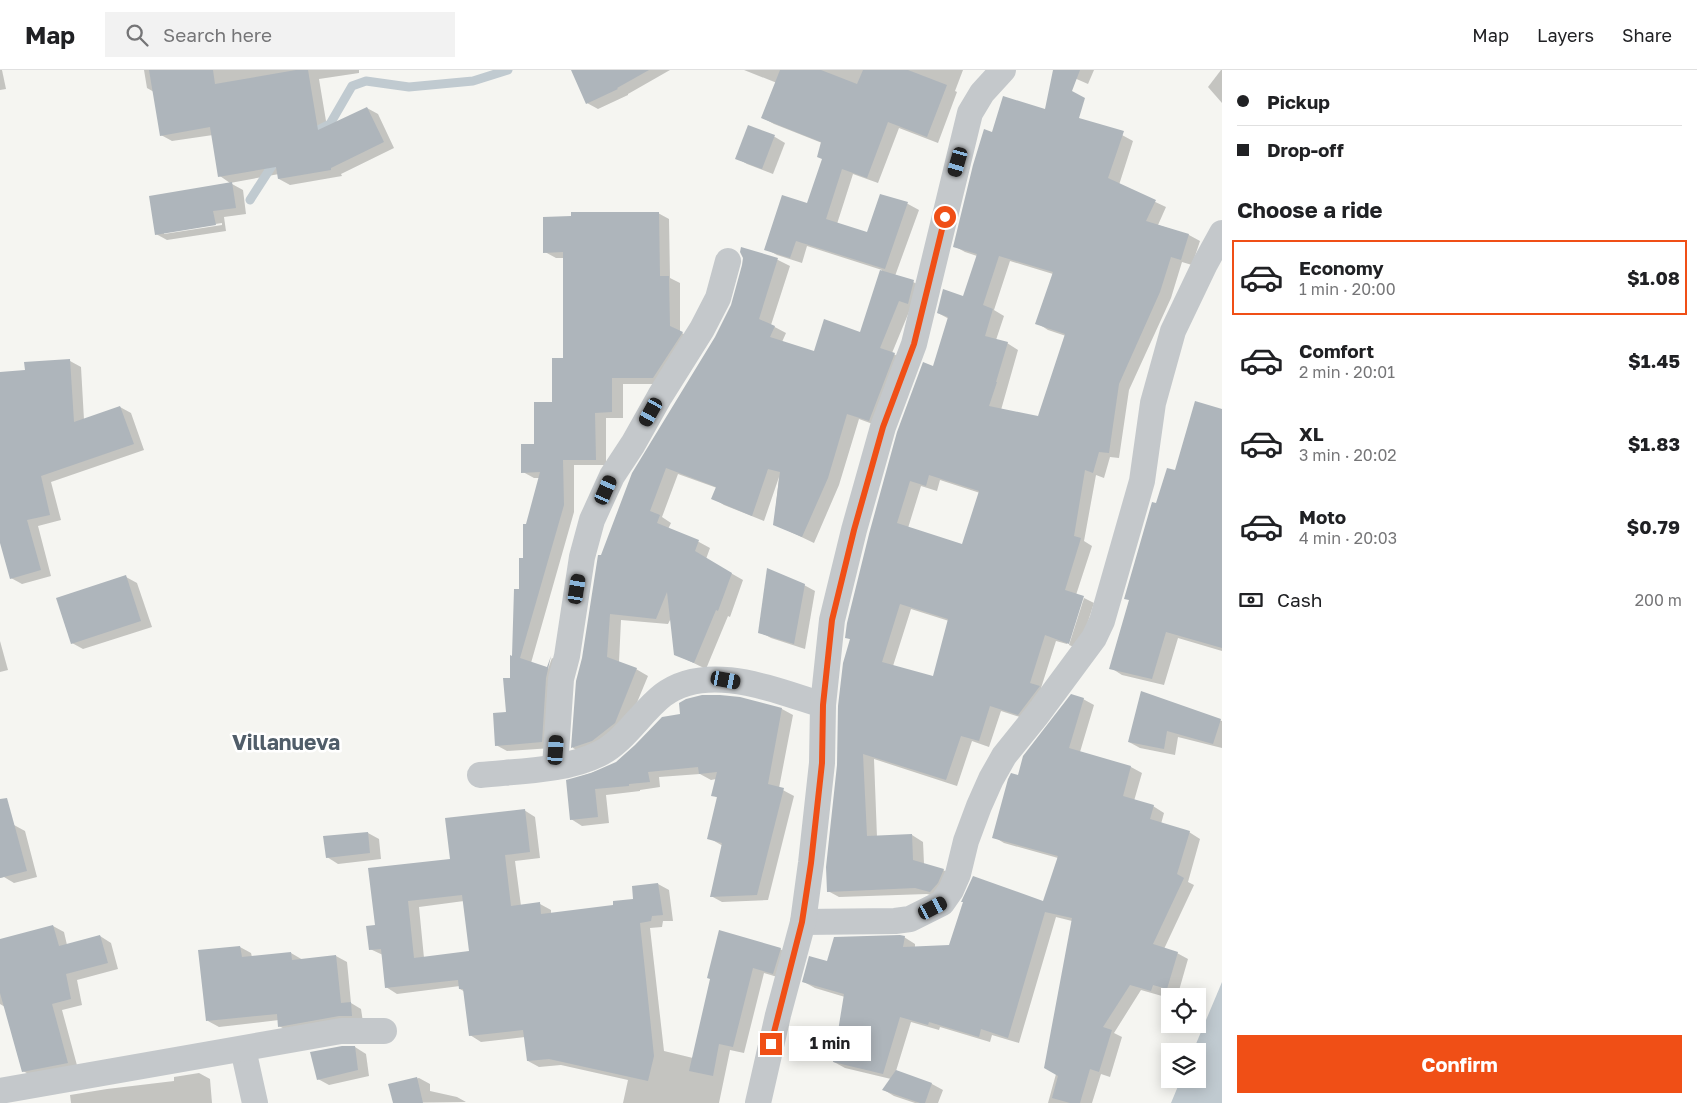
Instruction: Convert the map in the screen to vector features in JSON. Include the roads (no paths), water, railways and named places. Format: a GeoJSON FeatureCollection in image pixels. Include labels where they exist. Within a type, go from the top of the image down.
{"type":"FeatureCollection","features":[{"type":"Feature","properties":{"kind":"street"},"geometry":{"type":"LineString","coordinates":[[758,1103],[802,922],[811,863],[822,763],[823,705],[832,620],[854,530],[883,427],[914,344],[970,113],[982,92],[1003,70]]}},
{"type":"Feature","properties":{"kind":"street"},"geometry":{"type":"LineString","coordinates":[[802,922],[895,921],[910,919],[942,903],[951,890],[958,874],[966,841],[995,771],[1004,756],[1094,638],[1102,621],[1142,481],[1153,403],[1173,331],[1222,233]]}},
{"type":"Feature","properties":{"kind":"street"},"geometry":{"type":"LineString","coordinates":[[555,766],[560,679],[567,656],[582,557],[592,520],[612,476],[634,444],[660,396],[702,329],[718,298],[728,261]]}},
{"type":"Feature","properties":{"kind":"street"},"geometry":{"type":"LineString","coordinates":[[480,775],[560,767],[602,753],[611,747],[663,695],[679,686],[700,679],[726,680],[755,685],[823,705]]}},
{"type":"Feature","properties":{"kind":"street"},"geometry":{"type":"LineString","coordinates":[[0,1091],[341,1031],[384,1031]]}},
{"type":"Feature","properties":{"kind":"street"},"geometry":{"type":"LineString","coordinates":[[243,1049],[255,1103]]}},
{"type":"Feature","properties":{"kind":"waterway"},"geometry":{"type":"LineString","coordinates":[[308,135],[330,124],[352,86],[366,81],[409,87],[473,81],[508,70]]}},
{"type":"Feature","properties":{"kind":"waterway"},"geometry":{"type":"LineString","coordinates":[[250,200],[277,158]]}},
{"type":"Feature","properties":{"kind":"district","name":"Villanueva"},"geometry":{"type":"Point","coordinates":[286,742]}}]}
